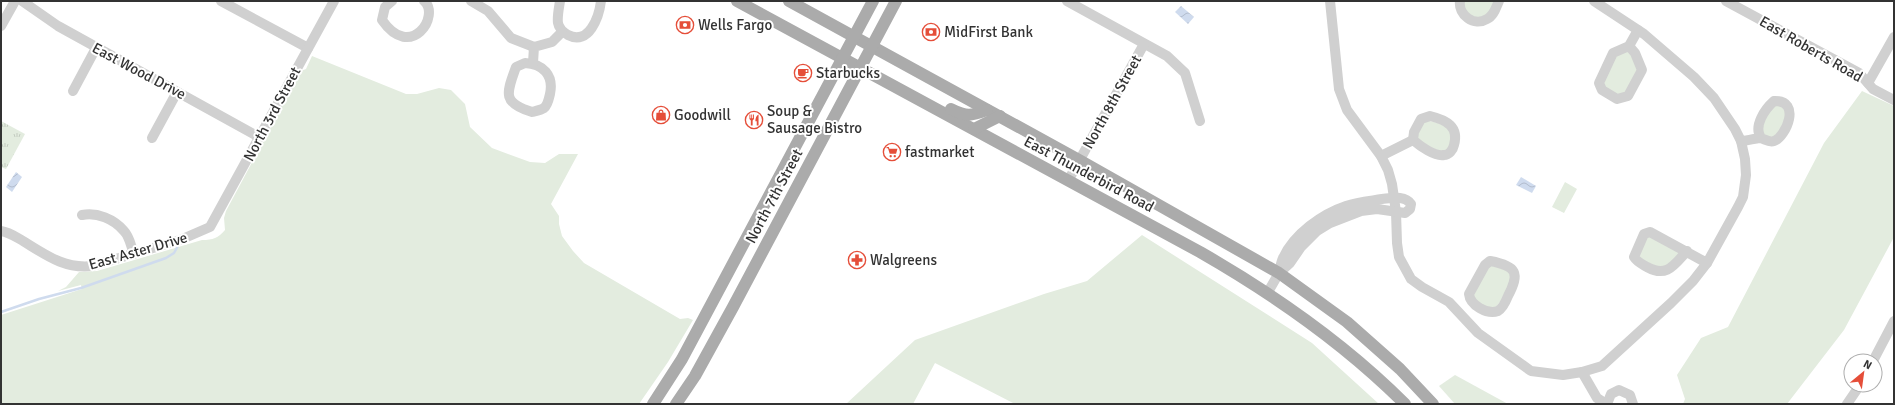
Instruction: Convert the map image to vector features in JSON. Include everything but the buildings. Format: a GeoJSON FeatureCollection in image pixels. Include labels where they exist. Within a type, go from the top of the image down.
{"type":"FeatureCollection","features":[{"type":"Feature","properties":{"kind":"main road","name":"East Thunderbird Road"},"geometry":{"type":"LineString","coordinates":[[737,1],[1200,252],[1268,292],[1337,342],[1371,371],[1405,404]]}},
{"type":"Feature","properties":{"kind":"main road","name":"East Thunderbird Road"},"geometry":{"type":"LineString","coordinates":[[789,1],[1000,116],[1279,273],[1347,322],[1400,369],[1433,404]]}},
{"type":"Feature","properties":{"kind":"main road","name":"North 7th Street"},"geometry":{"type":"LineString","coordinates":[[653,404],[682,359],[873,1]]}},
{"type":"Feature","properties":{"kind":"main road","name":"North 7th Street"},"geometry":{"type":"LineString","coordinates":[[676,404],[695,376],[733,307],[896,1]]}},
{"type":"Feature","properties":{"kind":"main road"},"geometry":{"type":"LineString","coordinates":[[909,95],[929,97],[965,115],[974,115],[987,110]]}},
{"type":"Feature","properties":{"kind":"main road"},"geometry":{"type":"LineString","coordinates":[[974,129],[1000,116]]}},
{"type":"Feature","properties":{"kind":"street"},"geometry":{"type":"LineString","coordinates":[[1,26],[16,1]]}},
{"type":"Feature","properties":{"kind":"street","name":"East Wood Drive"},"geometry":{"type":"LineString","coordinates":[[22,1],[58,26],[96,48],[259,137]]}},
{"type":"Feature","properties":{"kind":"street"},"geometry":{"type":"LineString","coordinates":[[221,1],[308,48]]}},
{"type":"Feature","properties":{"kind":"street","name":"North 3rd Street"},"geometry":{"type":"LineString","coordinates":[[210,227],[334,1]]}},
{"type":"Feature","properties":{"kind":"street"},"geometry":{"type":"LineString","coordinates":[[392,1],[385,7],[382,20],[390,31],[402,37],[411,38],[420,32],[428,18],[429,12],[427,4],[424,1]]}},
{"type":"Feature","properties":{"kind":"street"},"geometry":{"type":"LineString","coordinates":[[471,1],[488,11],[512,38],[534,47],[552,42],[562,32]]}},
{"type":"Feature","properties":{"kind":"street"},"geometry":{"type":"LineString","coordinates":[[560,1],[558,23],[562,32],[573,38],[584,36],[593,27],[600,1]]}},
{"type":"Feature","properties":{"kind":"street"},"geometry":{"type":"LineString","coordinates":[[1066,1],[1167,56],[1185,73],[1200,121]]}},
{"type":"Feature","properties":{"kind":"street"},"geometry":{"type":"LineString","coordinates":[[1330,1],[1339,89],[1347,110],[1382,156],[1392,184],[1396,212],[1396,243],[1399,257],[1411,279],[1449,302],[1478,334],[1531,371],[1563,375],[1582,372],[1602,366],[1671,303],[1693,281],[1707,263],[1743,197],[1745,167],[1741,141],[1735,129],[1714,98],[1694,77],[1638,30],[1594,1]]}},
{"type":"Feature","properties":{"kind":"street"},"geometry":{"type":"LineString","coordinates":[[1460,1],[1460,9],[1463,14],[1470,20],[1477,22],[1486,20],[1493,15],[1499,1]]}},
{"type":"Feature","properties":{"kind":"street","name":"East Roberts Road"},"geometry":{"type":"LineString","coordinates":[[1726,1],[1858,73],[1873,89],[1894,100]]}},
{"type":"Feature","properties":{"kind":"street"},"geometry":{"type":"LineString","coordinates":[[1629,46],[1635,53],[1642,70],[1628,96],[1617,98],[1602,90],[1599,83],[1613,53],[1629,46],[1638,30]]}},
{"type":"Feature","properties":{"kind":"street"},"geometry":{"type":"LineString","coordinates":[[1868,83],[1894,37]]}},
{"type":"Feature","properties":{"kind":"street","name":"North 8th Street"},"geometry":{"type":"LineString","coordinates":[[1068,181],[1144,44]]}},
{"type":"Feature","properties":{"kind":"street"},"geometry":{"type":"LineString","coordinates":[[533,63],[534,47]]}},
{"type":"Feature","properties":{"kind":"street"},"geometry":{"type":"LineString","coordinates":[[73,91],[96,48]]}},
{"type":"Feature","properties":{"kind":"street"},"geometry":{"type":"LineString","coordinates":[[526,63],[533,63],[538,64],[548,73],[552,85],[544,108],[532,112],[520,108],[511,101],[508,88],[516,67],[526,63]]}},
{"type":"Feature","properties":{"kind":"street"},"geometry":{"type":"LineString","coordinates":[[152,138],[177,92]]}},
{"type":"Feature","properties":{"kind":"street"},"geometry":{"type":"LineString","coordinates":[[1430,116],[1451,126],[1457,136],[1454,148],[1445,155],[1439,155],[1413,140],[1414,132],[1421,119],[1430,116]]}},
{"type":"Feature","properties":{"kind":"street"},"geometry":{"type":"LineString","coordinates":[[1741,141],[1761,138]]}},
{"type":"Feature","properties":{"kind":"street"},"geometry":{"type":"LineString","coordinates":[[1382,156],[1413,140]]}},
{"type":"Feature","properties":{"kind":"street"},"geometry":{"type":"LineString","coordinates":[[1268,292],[1279,273],[1282,258],[1294,242],[1311,225],[1334,216],[1360,202],[1401,198],[1411,204],[1407,212],[1377,209],[1334,216]]}},
{"type":"Feature","properties":{"kind":"street"},"geometry":{"type":"LineString","coordinates":[[82,215],[97,214],[117,225],[125,232],[134,254]]}},
{"type":"Feature","properties":{"kind":"street","name":"East Aster Drive"},"geometry":{"type":"LineString","coordinates":[[1,231],[11,234],[68,266],[79,268],[92,266],[180,240],[210,227]]}},
{"type":"Feature","properties":{"kind":"street"},"geometry":{"type":"LineString","coordinates":[[1687,251],[1669,270],[1662,272],[1651,269],[1636,261],[1634,257],[1644,234],[1650,232],[1687,251],[1707,263]]}},
{"type":"Feature","properties":{"kind":"street"},"geometry":{"type":"LineString","coordinates":[[1490,261],[1497,262],[1513,271],[1516,276],[1516,282],[1499,310],[1492,312],[1474,306],[1470,300],[1469,294],[1485,265],[1490,261]]}},
{"type":"Feature","properties":{"kind":"street"},"geometry":{"type":"LineString","coordinates":[[1463,317],[1474,306]]}},
{"type":"Feature","properties":{"kind":"street"},"geometry":{"type":"LineString","coordinates":[[1877,353],[1894,321]]}},
{"type":"Feature","properties":{"kind":"street"},"geometry":{"type":"LineString","coordinates":[[1582,372],[1597,398],[1607,404],[1611,394],[1619,390],[1630,395],[1633,404]]}},
{"type":"Feature","properties":{"kind":"green space"},"geometry":{"type":"Polygon","coordinates":[[[1460,1],[1499,1],[1493,15],[1470,20],[1460,1]]]}},
{"type":"Feature","properties":{"kind":"green space"},"geometry":{"type":"Polygon","coordinates":[[[1629,46],[1642,70],[1623,98],[1602,90],[1613,53],[1629,46]]]}},
{"type":"Feature","properties":{"kind":"green space"},"geometry":{"type":"Polygon","coordinates":[[[312,56],[406,94],[417,94],[439,88],[451,90],[465,104],[470,127],[492,148],[530,162],[545,163],[559,154],[578,154],[551,204],[559,216],[562,236],[584,263],[680,319],[688,318],[693,320],[668,362],[639,404],[1,404],[1,315],[82,289],[81,285],[58,291],[66,287],[79,272],[97,271],[202,240],[209,240],[220,235],[225,230],[224,218],[226,211],[301,71],[306,69],[312,56]]]}},
{"type":"Feature","properties":{"kind":"green space"},"geometry":{"type":"Polygon","coordinates":[[[1862,91],[1894,106],[1894,237],[1844,330],[1787,404],[1683,404],[1685,399],[1677,375],[1701,338],[1728,327],[1824,143],[1862,91]]]}},
{"type":"Feature","properties":{"kind":"green space"},"geometry":{"type":"Polygon","coordinates":[[[1770,105],[1789,107],[1782,133],[1768,141],[1758,129],[1770,105]]]}},
{"type":"Feature","properties":{"kind":"green space"},"geometry":{"type":"Polygon","coordinates":[[[1421,119],[1451,126],[1450,153],[1424,148],[1414,132],[1421,119]]]}},
{"type":"Feature","properties":{"kind":"green space"},"geometry":{"type":"Polygon","coordinates":[[[1,121],[25,134],[6,169],[1,167],[1,121]]]}},
{"type":"Feature","properties":{"kind":"green space"},"geometry":{"type":"Polygon","coordinates":[[[1565,182],[1577,189],[1564,213],[1552,207],[1565,182]]]}},
{"type":"Feature","properties":{"kind":"green space"},"geometry":{"type":"Polygon","coordinates":[[[1644,234],[1687,251],[1662,272],[1634,254],[1644,234]]]}},
{"type":"Feature","properties":{"kind":"green space"},"geometry":{"type":"Polygon","coordinates":[[[1142,235],[1312,343],[1379,404],[1015,404],[935,363],[913,404],[846,404],[915,340],[1044,294],[1087,281],[1142,235]]]}},
{"type":"Feature","properties":{"kind":"green space"},"geometry":{"type":"Polygon","coordinates":[[[1485,265],[1505,266],[1516,282],[1492,312],[1470,300],[1485,265]]]}},
{"type":"Feature","properties":{"kind":"green space"},"geometry":{"type":"Polygon","coordinates":[[[1455,375],[1508,404],[1455,404],[1439,386],[1455,375]]]}},
{"type":"Feature","properties":{"kind":"water"},"geometry":{"type":"Polygon","coordinates":[[[1181,6],[1194,17],[1188,24],[1175,12],[1181,6]]]}},
{"type":"Feature","properties":{"kind":"water"},"geometry":{"type":"Polygon","coordinates":[[[16,172],[22,177],[12,192],[6,187],[16,172]]]}},
{"type":"Feature","properties":{"kind":"water"},"geometry":{"type":"Polygon","coordinates":[[[1521,177],[1536,186],[1532,193],[1516,185],[1521,177]]]}},
{"type":"Feature","properties":{"kind":"waterway"},"geometry":{"type":"LineString","coordinates":[[1,312],[39,299],[81,288],[166,258],[174,253],[179,244]]}},
{"type":"Feature","properties":{"kind":"place","name":"Wells Fargo"},"geometry":{"type":"Point","coordinates":[685,25]}},
{"type":"Feature","properties":{"kind":"place","name":"MidFirst Bank"},"geometry":{"type":"Point","coordinates":[931,32]}},
{"type":"Feature","properties":{"kind":"place","name":"Starbucks"},"geometry":{"type":"Point","coordinates":[803,73]}},
{"type":"Feature","properties":{"kind":"place","name":"Goodwill"},"geometry":{"type":"Point","coordinates":[661,115]}},
{"type":"Feature","properties":{"kind":"place","name":"Soup & Sausage Bistro"},"geometry":{"type":"Point","coordinates":[754,120]}},
{"type":"Feature","properties":{"kind":"place","name":"fastmarket"},"geometry":{"type":"Point","coordinates":[892,152]}},
{"type":"Feature","properties":{"kind":"place","name":"Walgreens"},"geometry":{"type":"Point","coordinates":[857,260]}}]}
